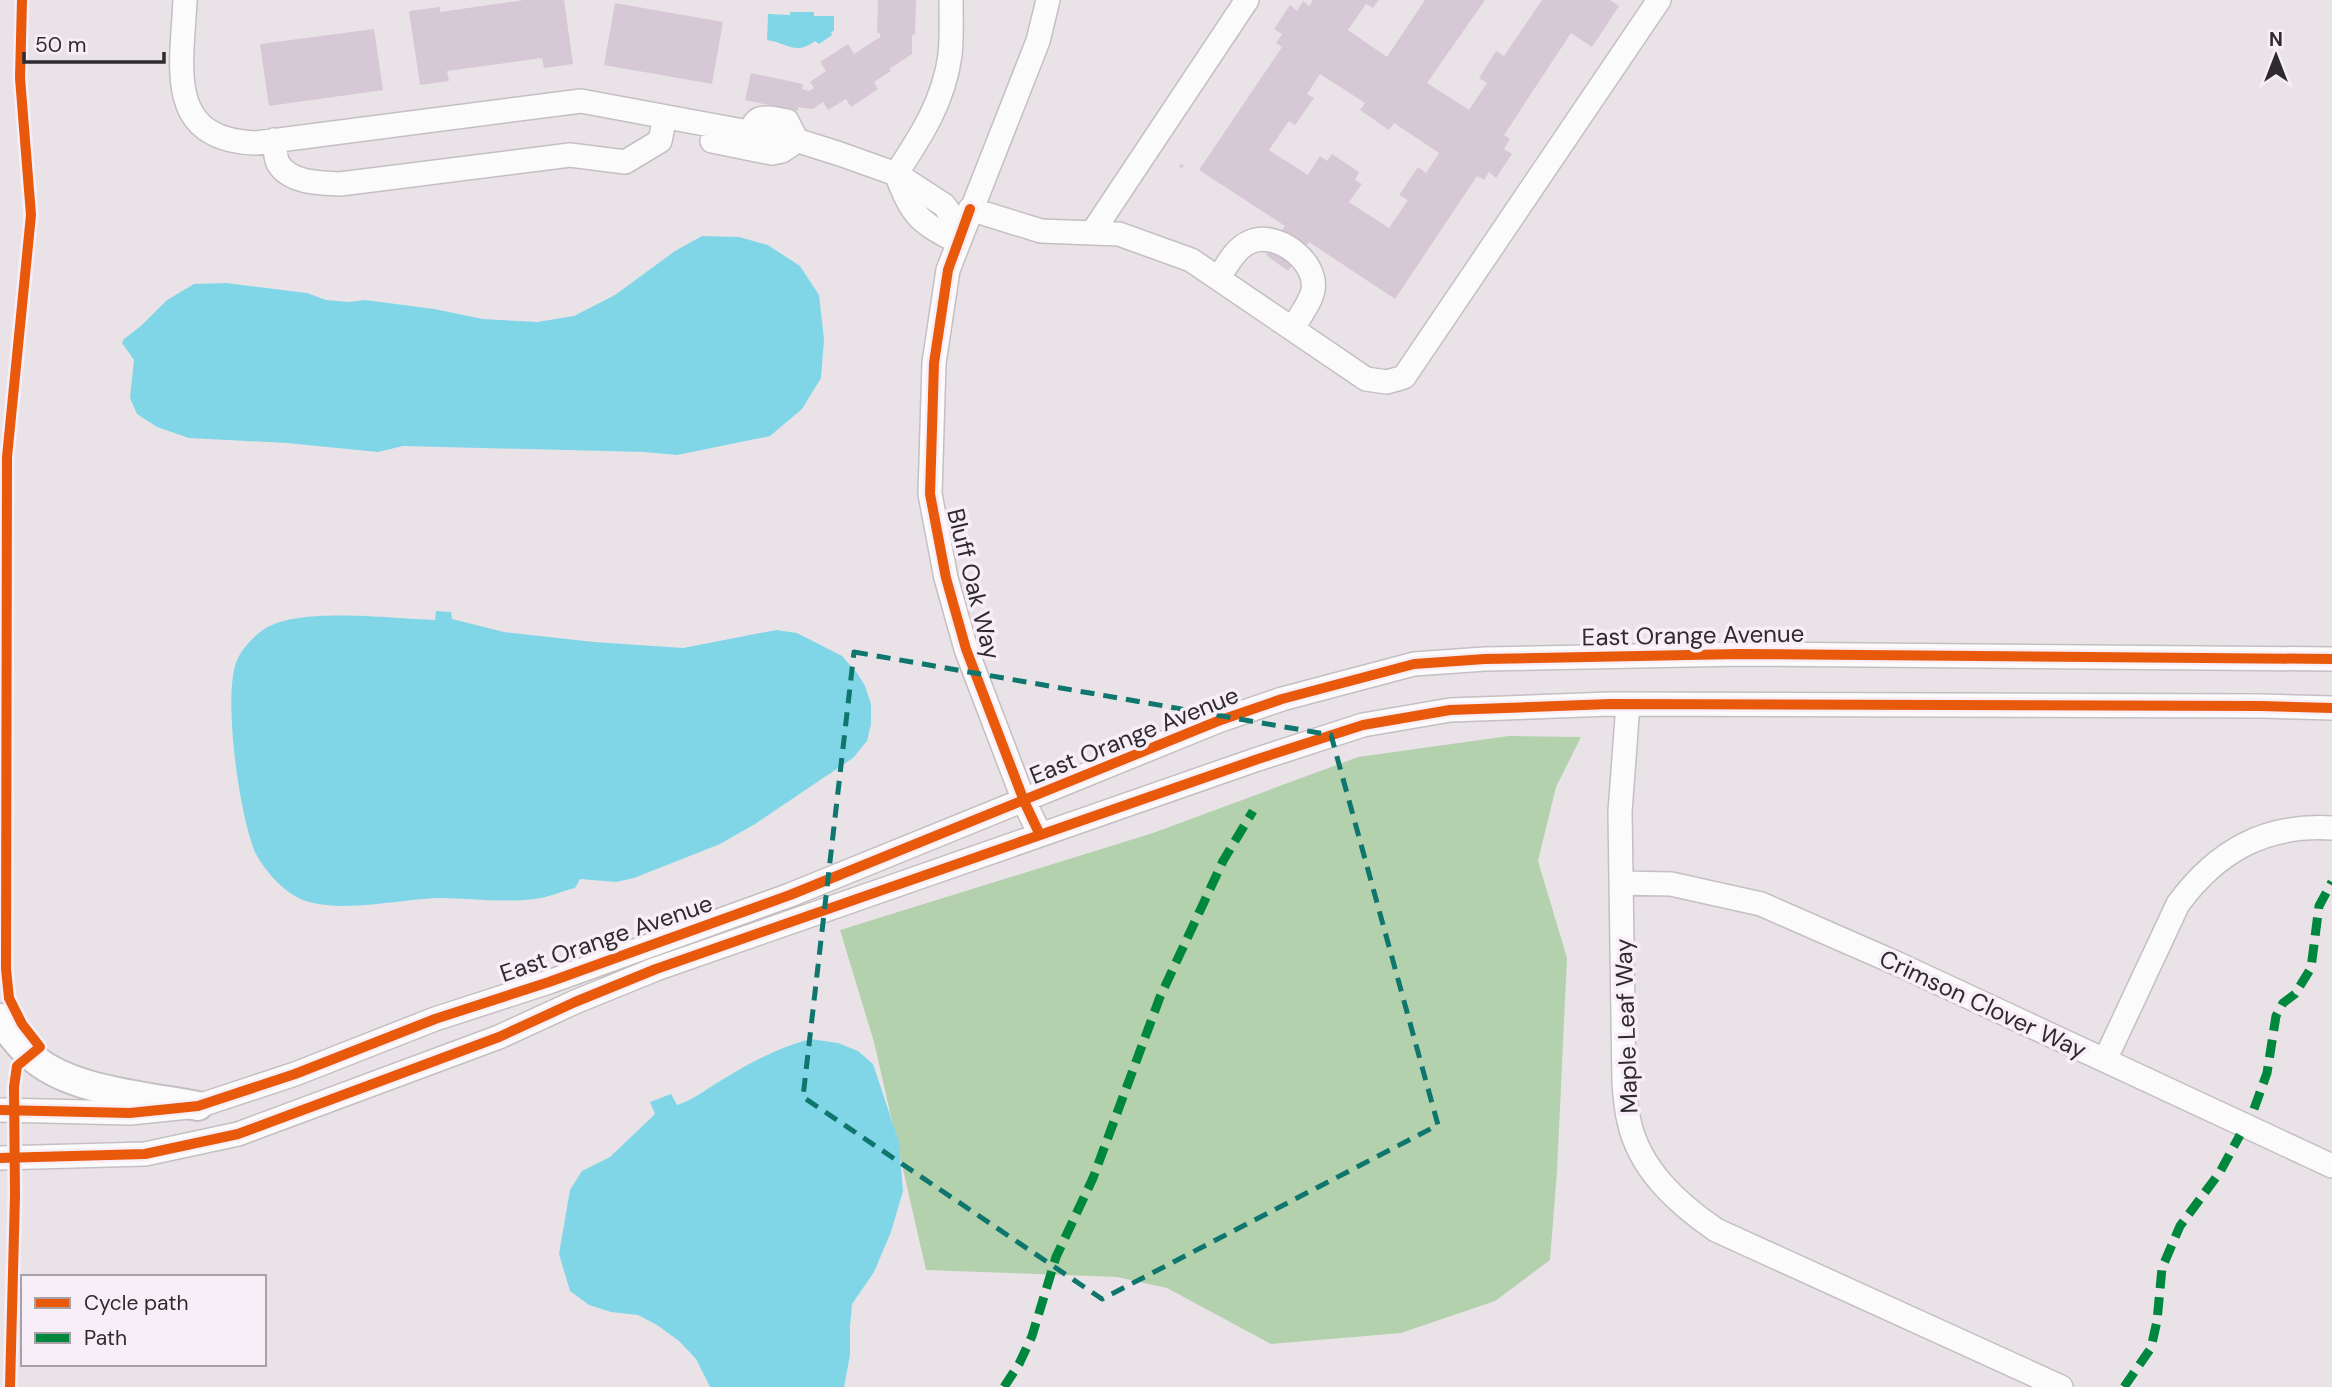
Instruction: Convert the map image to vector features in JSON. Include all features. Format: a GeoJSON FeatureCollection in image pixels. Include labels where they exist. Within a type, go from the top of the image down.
{"type":"FeatureCollection","features":[{"type":"Feature","properties":{"kind":"main road"},"geometry":{"type":"LineString","coordinates":[[0,1018],[15,1039],[37,1061],[59,1074],[93,1086],[198,1106]]}},
{"type":"Feature","properties":{"kind":"street"},"geometry":{"type":"LineString","coordinates":[[185,0],[182,71],[184,94],[197,121],[209,133],[222,139],[256,143],[581,101],[703,123],[748,140],[797,141],[896,174],[944,205],[963,227],[1119,234],[1191,260],[1366,379],[1387,382],[1404,377],[1424,350],[1659,0]]}},
{"type":"Feature","properties":{"kind":"street"},"geometry":{"type":"LineString","coordinates":[[896,174],[933,115],[945,83],[950,53],[951,0]]}},
{"type":"Feature","properties":{"kind":"street","name":"Bluff Oak Way"},"geometry":{"type":"LineString","coordinates":[[1040,835],[1024,802],[966,649],[946,578],[930,495],[934,363],[947,270],[1038,41],[1048,0]]}},
{"type":"Feature","properties":{"kind":"street"},"geometry":{"type":"LineString","coordinates":[[1092,233],[1247,0]]}},
{"type":"Feature","properties":{"kind":"street"},"geometry":{"type":"LineString","coordinates":[[274,140],[278,162],[291,175],[314,183],[340,184],[570,155],[625,162],[660,141],[665,117]]}},
{"type":"Feature","properties":{"kind":"street"},"geometry":{"type":"LineString","coordinates":[[1218,278],[1238,250],[1251,241],[1269,239],[1289,247],[1305,262],[1312,276],[1313,291],[1293,328]]}},
{"type":"Feature","properties":{"kind":"street","name":"East Orange Avenue"},"geometry":{"type":"LineString","coordinates":[[0,1110],[130,1113],[198,1106],[295,1074],[435,1018],[549,982],[790,895],[1218,721],[1308,692],[1414,664],[1485,659],[1739,654],[2332,659]]}},
{"type":"Feature","properties":{"kind":"street","name":"East Orange Avenue"},"geometry":{"type":"LineString","coordinates":[[0,1158],[145,1154],[238,1134],[499,1037],[656,969],[1258,759],[1363,725],[1450,710],[1628,704],[2332,708]]}},
{"type":"Feature","properties":{"kind":"street","name":"Maple Leaf Way"},"geometry":{"type":"LineString","coordinates":[[1628,704],[1620,812],[1625,1097],[1629,1124],[1643,1158],[1663,1186],[1683,1206],[1716,1230],[2061,1387]]}},
{"type":"Feature","properties":{"kind":"street"},"geometry":{"type":"LineString","coordinates":[[2105,1060],[2178,904],[2193,884],[2218,860],[2242,844],[2292,829],[2332,828]]}},
{"type":"Feature","properties":{"kind":"street","name":"Crimson Clover Way"},"geometry":{"type":"LineString","coordinates":[[1621,883],[1671,884],[1761,904],[1898,964],[2332,1166]]}},
{"type":"Feature","properties":{"kind":"highlighted area"},"geometry":{"type":"Polygon","coordinates":[[[854,652],[1331,735],[1438,1125],[1102,1299],[803,1097],[854,652]]]}},
{"type":"Feature","properties":{"kind":"green space"},"geometry":{"type":"Polygon","coordinates":[[[1509,736],[1581,737],[1556,787],[1538,861],[1567,958],[1550,1260],[1495,1301],[1401,1333],[1271,1344],[1167,1288],[1117,1277],[926,1270],[874,1042],[840,930],[1153,833],[1358,757],[1509,736]]]}},
{"type":"Feature","properties":{"kind":"water"},"geometry":{"type":"Polygon","coordinates":[[[790,12],[814,12],[814,16],[834,16],[834,31],[819,44],[815,41],[802,48],[767,40],[768,14],[790,15],[790,12]]]}},
{"type":"Feature","properties":{"kind":"water"},"geometry":{"type":"Polygon","coordinates":[[[702,236],[739,237],[768,245],[800,266],[819,295],[824,339],[821,378],[802,409],[770,436],[677,455],[403,446],[378,452],[287,443],[189,438],[157,427],[137,414],[130,398],[134,360],[122,343],[124,339],[167,300],[194,284],[226,283],[307,293],[326,300],[365,300],[483,319],[537,322],[574,316],[615,295],[675,251],[702,236]]]}},
{"type":"Feature","properties":{"kind":"water"},"geometry":{"type":"Polygon","coordinates":[[[436,611],[451,612],[452,619],[504,632],[683,648],[776,630],[797,633],[842,656],[857,673],[871,704],[871,724],[867,741],[853,758],[755,824],[720,844],[634,878],[616,882],[580,879],[575,888],[522,900],[439,898],[343,906],[324,905],[293,895],[273,877],[257,856],[244,816],[232,726],[233,674],[238,658],[263,630],[298,618],[371,616],[435,620],[436,611]]]}},
{"type":"Feature","properties":{"kind":"water"},"geometry":{"type":"Polygon","coordinates":[[[810,1039],[838,1043],[858,1051],[873,1064],[899,1142],[903,1191],[891,1232],[874,1272],[852,1304],[850,1355],[844,1387],[710,1387],[696,1359],[679,1341],[657,1325],[638,1315],[611,1312],[589,1305],[570,1291],[559,1254],[570,1190],[582,1171],[610,1157],[655,1114],[650,1102],[671,1094],[677,1105],[684,1103],[755,1061],[810,1039]]]}},
{"type":"Feature","properties":{"kind":"building"},"geometry":{"type":"Polygon","coordinates":[[[524,0],[564,0],[573,64],[544,68],[542,58],[447,71],[449,81],[420,85],[409,11],[440,7],[440,12],[524,0]]]}},
{"type":"Feature","properties":{"kind":"building"},"geometry":{"type":"Polygon","coordinates":[[[878,0],[916,0],[912,54],[874,82],[878,89],[851,107],[846,99],[828,110],[823,102],[813,109],[798,107],[798,111],[745,100],[751,73],[803,84],[802,89],[809,91],[814,88],[810,82],[826,71],[820,62],[848,44],[854,54],[880,37],[880,33],[877,33],[878,0]]]}},
{"type":"Feature","properties":{"kind":"building"},"geometry":{"type":"Polygon","coordinates":[[[1313,0],[1379,0],[1373,8],[1366,4],[1348,30],[1387,57],[1425,0],[1485,0],[1427,83],[1469,110],[1487,83],[1479,78],[1496,51],[1504,56],[1542,0],[1610,0],[1619,6],[1592,47],[1571,33],[1504,135],[1510,139],[1504,149],[1512,154],[1496,178],[1489,172],[1484,180],[1477,176],[1395,299],[1309,242],[1288,271],[1266,255],[1285,226],[1199,170],[1282,47],[1276,43],[1282,34],[1274,29],[1290,5],[1297,11],[1303,1],[1309,6],[1313,0]],[[1320,74],[1307,94],[1314,98],[1295,125],[1289,121],[1269,150],[1308,175],[1320,156],[1327,161],[1332,154],[1359,172],[1355,180],[1362,184],[1349,202],[1389,228],[1408,200],[1399,195],[1418,167],[1426,173],[1439,153],[1394,123],[1389,130],[1360,110],[1365,103],[1320,74]]]}},
{"type":"Feature","properties":{"kind":"building"},"geometry":{"type":"Polygon","coordinates":[[[615,3],[723,22],[712,84],[604,65],[615,3]]]}},
{"type":"Feature","properties":{"kind":"building"},"geometry":{"type":"Polygon","coordinates":[[[374,29],[383,90],[269,106],[260,44],[374,29]]]}},
{"type":"Feature","properties":{"kind":"marked path"},"geometry":{"type":"LineString","coordinates":[[1004,1387],[1032,1336],[1056,1257],[1093,1178],[1160,997],[1223,861],[1253,811]]}},
{"type":"Feature","properties":{"kind":"marked path"},"geometry":{"type":"LineString","coordinates":[[2254,1109],[2267,1073],[2276,1016],[2283,1003],[2295,994],[2311,968],[2319,906],[2332,882]]}},
{"type":"Feature","properties":{"kind":"marked path"},"geometry":{"type":"LineString","coordinates":[[2124,1387],[2151,1348],[2157,1321],[2162,1268],[2180,1226],[2220,1172],[2240,1135]]}},
{"type":"Feature","properties":{"kind":"cycle path"},"geometry":{"type":"LineString","coordinates":[[10,1387],[15,1195],[14,1087],[17,1066],[40,1047],[22,1024],[9,998],[6,969],[7,457],[31,215],[20,78],[22,0]]}},
{"type":"Feature","properties":{"kind":"cycle path"},"geometry":{"type":"LineString","coordinates":[[970,209],[948,270],[934,363],[930,494],[946,578],[966,649],[1024,801],[1040,835]]}},
{"type":"Feature","properties":{"kind":"cycle path"},"geometry":{"type":"LineString","coordinates":[[0,1110],[130,1113],[198,1106],[295,1074],[435,1019],[549,982],[790,895],[1218,721],[1282,699],[1414,664],[1485,659],[1739,654],[2332,659]]}},
{"type":"Feature","properties":{"kind":"cycle path"},"geometry":{"type":"LineString","coordinates":[[0,1158],[145,1154],[238,1134],[499,1037],[656,969],[1258,759],[1363,725],[1450,710],[1610,704],[2332,708]]}}]}
